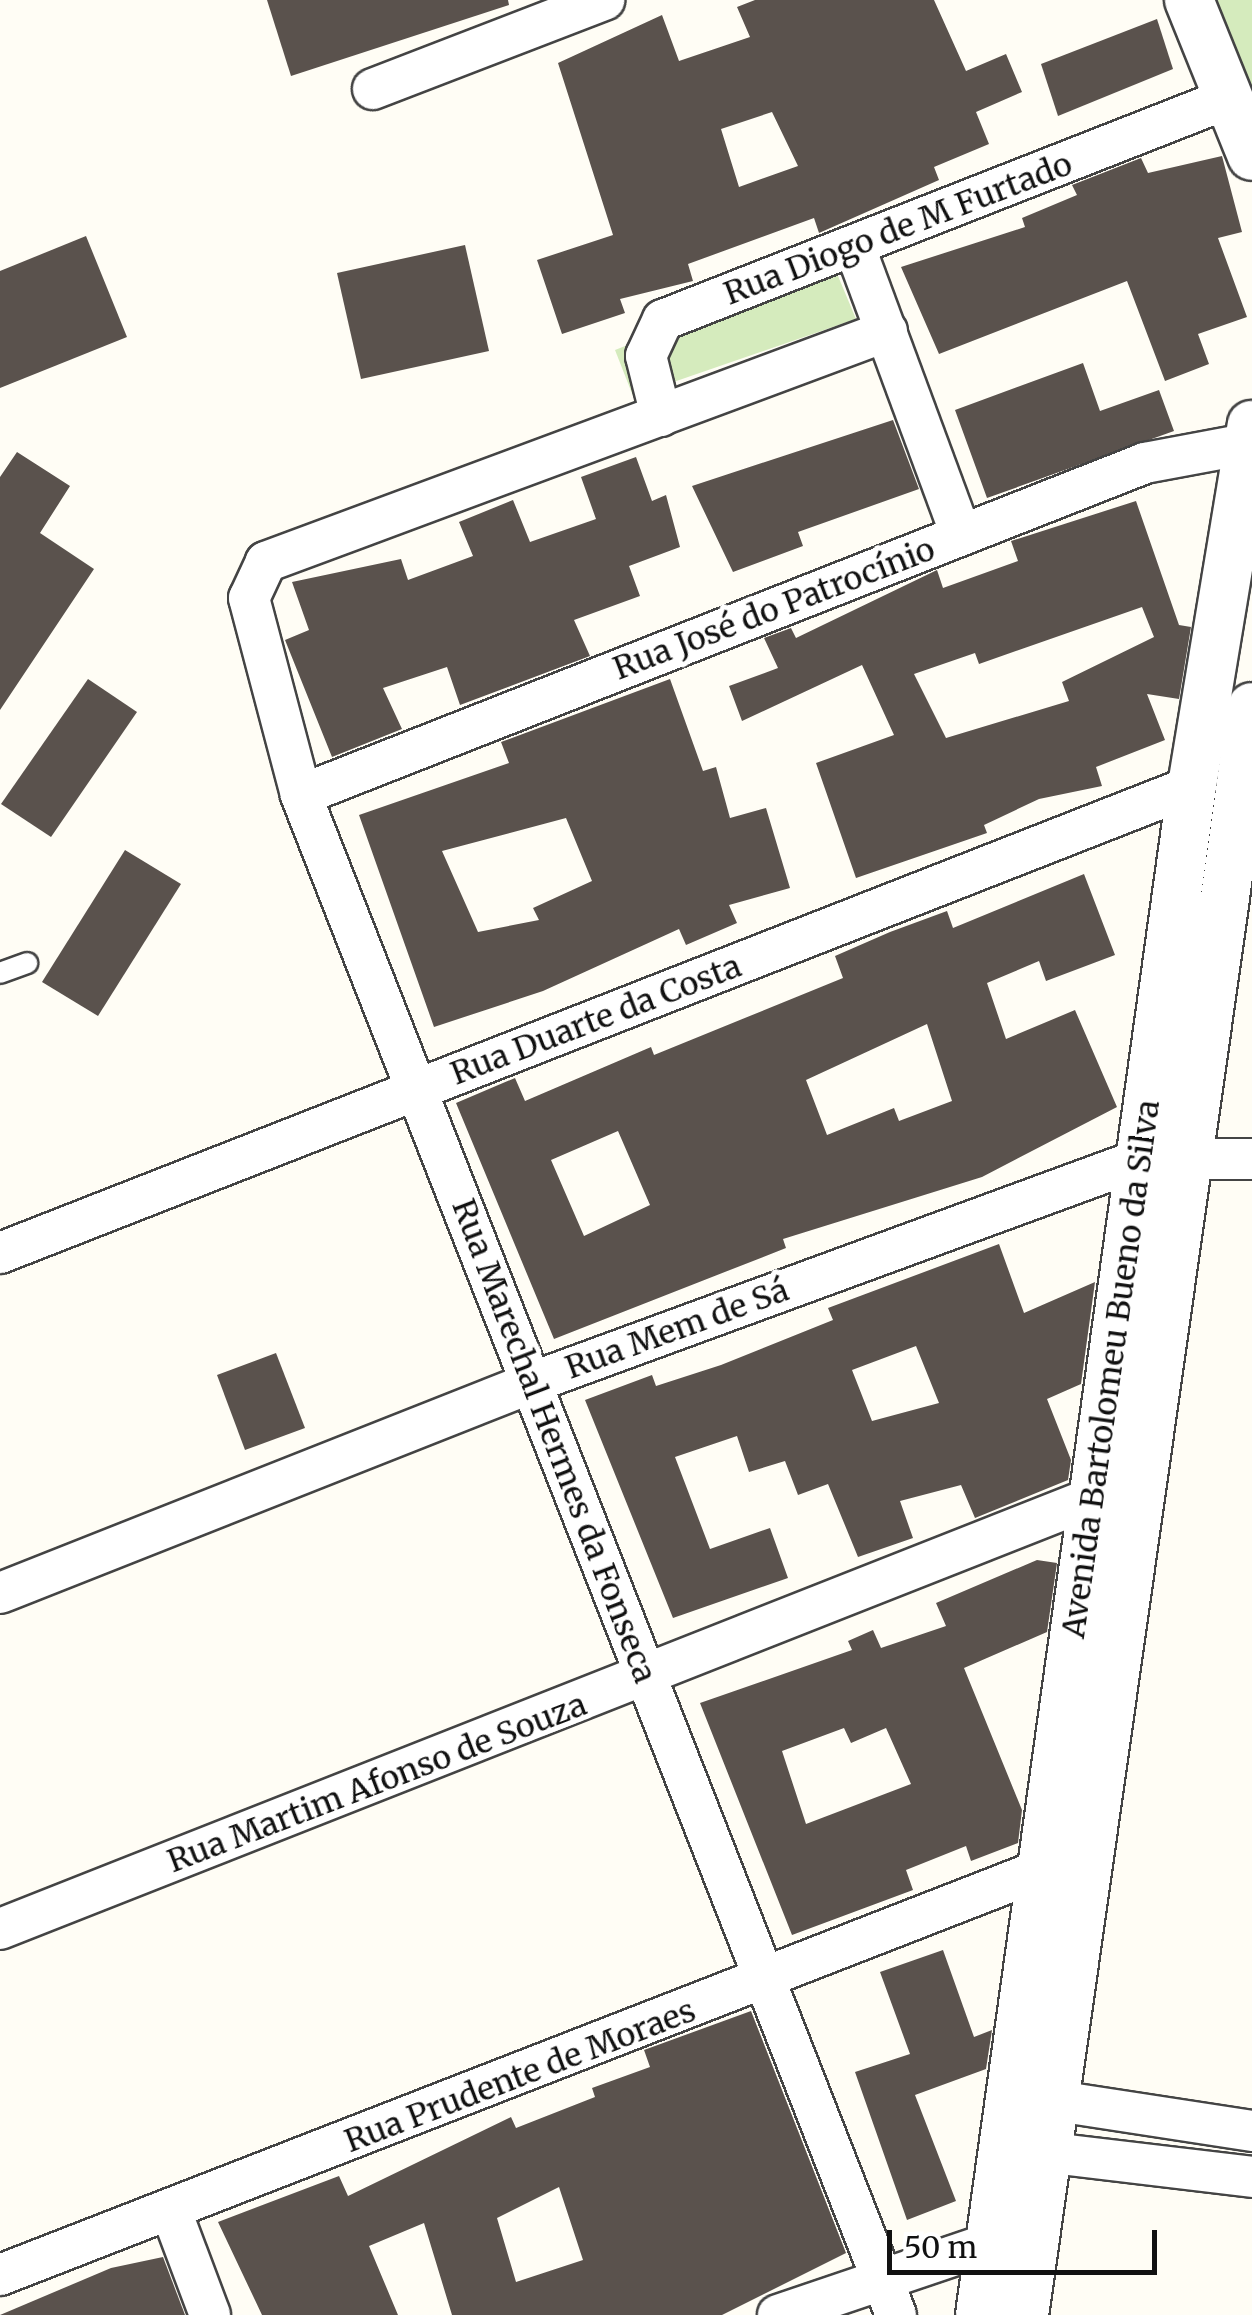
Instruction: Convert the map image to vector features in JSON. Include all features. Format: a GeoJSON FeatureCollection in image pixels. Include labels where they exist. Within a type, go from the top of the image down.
{"type":"FeatureCollection","features":[{"type":"Feature","properties":{"kind":"street"},"geometry":{"type":"LineString","coordinates":[[373,89],[604,0]]}},
{"type":"Feature","properties":{"kind":"street"},"geometry":{"type":"LineString","coordinates":[[1189,0],[1252,156]]}},
{"type":"Feature","properties":{"kind":"street","name":"Rua Diogo de M Furtado"},"geometry":{"type":"LineString","coordinates":[[661,416],[646,356],[664,320],[1228,98]]}},
{"type":"Feature","properties":{"kind":"street"},"geometry":{"type":"LineString","coordinates":[[855,248],[962,535]]}},
{"type":"Feature","properties":{"kind":"street"},"geometry":{"type":"LineString","coordinates":[[661,416],[887,331]]}},
{"type":"Feature","properties":{"kind":"street","name":"Rua Marechal Hermes da Fonseca"},"geometry":{"type":"LineString","coordinates":[[661,416],[266,562],[254,576],[251,617],[301,795],[536,1381],[760,1984],[896,2315]]}},
{"type":"Feature","properties":{"kind":"street","name":"Rua José do Patrocínio"},"geometry":{"type":"LineString","coordinates":[[301,795],[1145,463],[1251,437]]}},
{"type":"Feature","properties":{"kind":"street","name":"Avenida Bartolomeu Bueno da Silva"},"geometry":{"type":"LineString","coordinates":[[1024,2315],[1025,2150],[1032,2097],[1144,1481],[1192,786],[1251,437]]}},
{"type":"Feature","properties":{"kind":"street","name":"Avenida Bartolomeu Bueno da Silva"},"geometry":{"type":"LineString","coordinates":[[1032,2097],[1038,1871],[1092,1495],[1167,1155],[1252,707]]}},
{"type":"Feature","properties":{"kind":"street","name":"Rua Duarte da Costa"},"geometry":{"type":"LineString","coordinates":[[0,1253],[1192,786]]}},
{"type":"Feature","properties":{"kind":"street","name":"Rua Mem de Sá"},"geometry":{"type":"LineString","coordinates":[[0,1593],[536,1381],[1167,1155],[1252,1159]]}},
{"type":"Feature","properties":{"kind":"street","name":"Rua Martim Afonso de Souza"},"geometry":{"type":"LineString","coordinates":[[0,1930],[646,1678],[1092,1495],[1144,1481]]}},
{"type":"Feature","properties":{"kind":"street","name":"Rua Prudente de Moraes"},"geometry":{"type":"LineString","coordinates":[[0,2275],[760,1984],[1038,1871]]}},
{"type":"Feature","properties":{"kind":"street"},"geometry":{"type":"LineString","coordinates":[[1032,2097],[1252,2131]]}},
{"type":"Feature","properties":{"kind":"street"},"geometry":{"type":"LineString","coordinates":[[1025,2150],[1252,2177]]}},
{"type":"Feature","properties":{"kind":"street","name":"Avenida Bartolomeu Bueno da Silva"},"geometry":{"type":"LineString","coordinates":[[980,2315],[991,2242],[1025,2150]]}},
{"type":"Feature","properties":{"kind":"street"},"geometry":{"type":"LineString","coordinates":[[171,2211],[210,2315]]}},
{"type":"Feature","properties":{"kind":"street"},"geometry":{"type":"LineString","coordinates":[[778,2315],[881,2274],[991,2242]]}},
{"type":"Feature","properties":{"kind":"lane"},"geometry":{"type":"LineString","coordinates":[[0,973],[26,963]]}},
{"type":"Feature","properties":{"kind":"green space"},"geometry":{"type":"Polygon","coordinates":[[[1211,0],[1252,0],[1252,108],[1211,0]]]}},
{"type":"Feature","properties":{"kind":"green space"},"geometry":{"type":"Polygon","coordinates":[[[833,264],[856,319],[633,396],[615,350],[833,264]]]}},
{"type":"Feature","properties":{"kind":"building"},"geometry":{"type":"Polygon","coordinates":[[[267,0],[508,0],[509,5],[291,76],[267,0]]]}},
{"type":"Feature","properties":{"kind":"building"},"geometry":{"type":"Polygon","coordinates":[[[755,0],[934,0],[966,71],[1006,54],[1022,92],[976,112],[989,144],[934,167],[939,180],[819,233],[814,218],[688,264],[693,281],[620,299],[625,313],[562,334],[537,260],[613,235],[558,63],[662,15],[679,61],[750,37],[737,7],[755,0]],[[772,112],[721,129],[739,187],[798,166],[772,112]]]}},
{"type":"Feature","properties":{"kind":"building"},"geometry":{"type":"Polygon","coordinates":[[[1157,19],[1173,69],[1058,116],[1041,64],[1157,19]]]}},
{"type":"Feature","properties":{"kind":"building"},"geometry":{"type":"Polygon","coordinates":[[[1222,156],[1242,232],[1218,238],[1247,317],[1198,334],[1209,364],[1165,381],[1127,281],[939,354],[901,267],[1025,227],[1022,218],[1077,195],[1072,185],[1141,158],[1148,173],[1222,156]]]}},
{"type":"Feature","properties":{"kind":"building"},"geometry":{"type":"Polygon","coordinates":[[[86,236],[127,337],[0,388],[0,271],[86,236]]]}},
{"type":"Feature","properties":{"kind":"building"},"geometry":{"type":"Polygon","coordinates":[[[465,245],[489,351],[361,379],[337,273],[465,245]]]}},
{"type":"Feature","properties":{"kind":"building"},"geometry":{"type":"Polygon","coordinates":[[[1083,363],[1100,411],[1159,390],[1174,431],[987,498],[955,410],[1083,363]]]}},
{"type":"Feature","properties":{"kind":"building"},"geometry":{"type":"Polygon","coordinates":[[[893,420],[919,489],[798,532],[803,546],[733,572],[692,486],[893,420]]]}},
{"type":"Feature","properties":{"kind":"building"},"geometry":{"type":"Polygon","coordinates":[[[17,452],[70,486],[40,533],[94,569],[0,710],[0,477],[17,452]]]}},
{"type":"Feature","properties":{"kind":"building"},"geometry":{"type":"Polygon","coordinates":[[[636,457],[652,501],[666,495],[680,547],[629,566],[640,596],[574,620],[590,656],[460,705],[447,667],[383,688],[402,729],[332,757],[285,640],[309,630],[292,582],[401,559],[408,580],[473,556],[459,522],[513,500],[530,542],[596,519],[581,477],[636,457]]]}},
{"type":"Feature","properties":{"kind":"building"},"geometry":{"type":"Polygon","coordinates":[[[1136,501],[1179,625],[1191,627],[1179,699],[1147,694],[1165,740],[1096,767],[1102,786],[1039,799],[984,825],[987,833],[856,878],[816,763],[894,735],[862,665],[742,721],[729,686],[778,668],[764,638],[791,628],[796,638],[937,570],[943,588],[1018,561],[1011,541],[1136,501]],[[1142,607],[979,664],[975,653],[914,674],[946,738],[1069,701],[1062,682],[1154,637],[1142,607]]]}},
{"type":"Feature","properties":{"kind":"building"},"geometry":{"type":"Polygon","coordinates":[[[88,679],[137,712],[51,837],[1,804],[88,679]]]}},
{"type":"Feature","properties":{"kind":"building"},"geometry":{"type":"Polygon","coordinates":[[[670,679],[703,771],[716,767],[730,818],[766,808],[790,888],[729,905],[737,923],[686,945],[679,929],[543,991],[434,1027],[359,815],[509,763],[501,742],[670,679]],[[566,818],[442,851],[478,932],[539,920],[533,908],[592,881],[566,818]]]}},
{"type":"Feature","properties":{"kind":"building"},"geometry":{"type":"Polygon","coordinates":[[[125,850],[181,884],[98,1016],[42,982],[125,850]]]}},
{"type":"Feature","properties":{"kind":"building"},"geometry":{"type":"Polygon","coordinates":[[[1084,874],[1115,955],[1046,981],[1039,961],[987,983],[1006,1039],[1075,1010],[1117,1107],[982,1177],[783,1239],[786,1248],[554,1339],[456,1103],[515,1078],[525,1101],[651,1047],[654,1055],[843,978],[835,956],[890,932],[947,911],[953,928],[1084,874]],[[927,1024],[806,1080],[827,1135],[894,1108],[899,1121],[952,1101],[927,1024]],[[618,1131],[551,1160],[584,1236],[650,1205],[618,1131]]]}},
{"type":"Feature","properties":{"kind":"building"},"geometry":{"type":"Polygon","coordinates":[[[999,1244],[1024,1313],[1095,1282],[1081,1384],[1047,1399],[1071,1460],[1068,1480],[975,1518],[961,1485],[900,1501],[913,1538],[858,1557],[828,1484],[798,1495],[785,1461],[749,1472],[737,1436],[675,1457],[710,1549],[770,1528],[788,1578],[673,1618],[585,1400],[652,1375],[656,1386],[721,1365],[833,1320],[828,1308],[999,1244]],[[916,1346],[852,1370],[872,1421],[939,1403],[916,1346]]]}},
{"type":"Feature","properties":{"kind":"building"},"geometry":{"type":"Polygon","coordinates":[[[276,1353],[305,1428],[245,1450],[217,1375],[276,1353]]]}},
{"type":"Feature","properties":{"kind":"building"},"geometry":{"type":"Polygon","coordinates":[[[1037,1560],[1057,1563],[1047,1632],[964,1668],[1022,1810],[1018,1843],[971,1861],[966,1846],[906,1870],[913,1890],[792,1935],[700,1703],[852,1650],[848,1641],[873,1630],[881,1648],[946,1626],[936,1603],[1037,1560]],[[844,1728],[782,1751],[806,1824],[911,1784],[886,1728],[851,1743],[844,1728]]]}},
{"type":"Feature","properties":{"kind":"building"},"geometry":{"type":"Polygon","coordinates":[[[943,1950],[974,2037],[992,2030],[986,2069],[915,2095],[956,2201],[907,2220],[855,2072],[910,2054],[880,1972],[943,1950]]]}},
{"type":"Feature","properties":{"kind":"building"},"geometry":{"type":"Polygon","coordinates":[[[751,2011],[846,2253],[722,2315],[452,2315],[424,2223],[369,2246],[398,2315],[262,2315],[218,2222],[339,2176],[348,2196],[511,2117],[516,2128],[595,2097],[592,2088],[650,2067],[644,2050],[751,2011]],[[559,2187],[497,2218],[516,2282],[583,2260],[559,2187]]]}},
{"type":"Feature","properties":{"kind":"building"},"geometry":{"type":"Polygon","coordinates":[[[163,2257],[185,2315],[0,2315],[111,2268],[163,2257]]]}}]}
